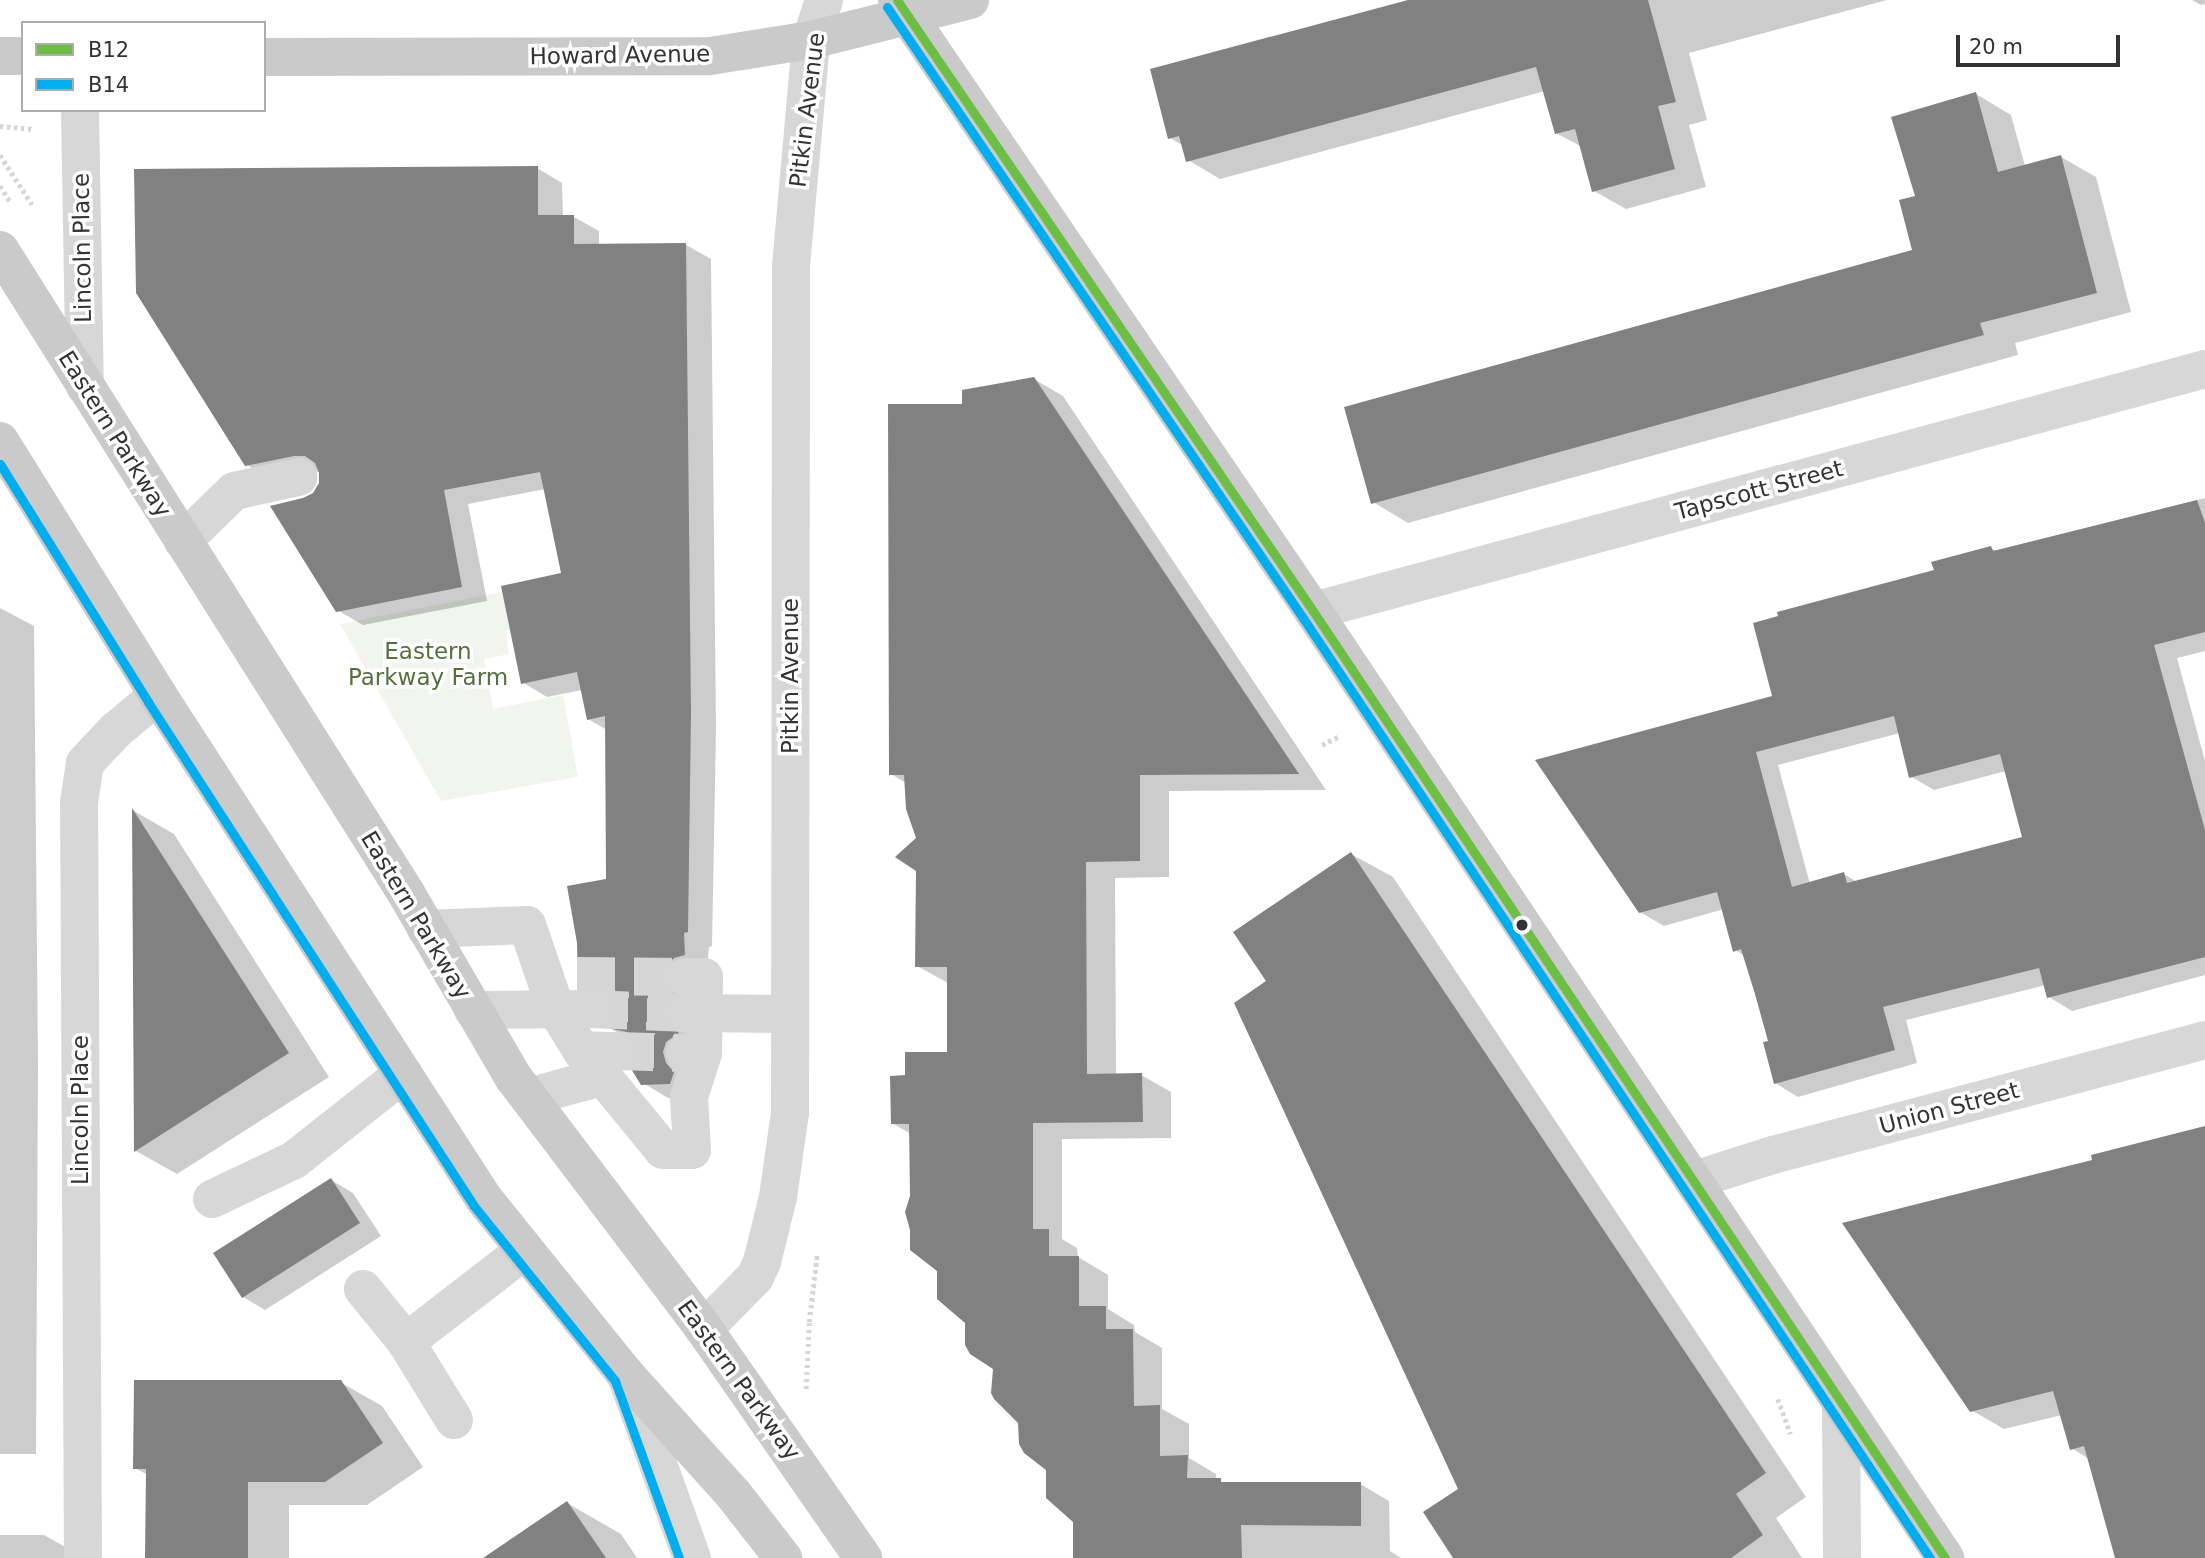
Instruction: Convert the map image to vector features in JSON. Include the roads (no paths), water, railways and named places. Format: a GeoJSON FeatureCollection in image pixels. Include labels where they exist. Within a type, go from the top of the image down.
{"type":"FeatureCollection","features":[{"type":"Feature","properties":{"kind":"main road","name":"Howard Avenue"},"geometry":{"type":"LineString","coordinates":[[266,57],[710,56],[811,40],[901,8],[970,0]]}},
{"type":"Feature","properties":{"kind":"main road"},"geometry":{"type":"LineString","coordinates":[[901,8],[1313,611],[1945,1558]]}},
{"type":"Feature","properties":{"kind":"main road"},"geometry":{"type":"LineString","coordinates":[[0,56],[21,56]]}},
{"type":"Feature","properties":{"kind":"main road","name":"Eastern Parkway"},"geometry":{"type":"LineString","coordinates":[[0,250],[426,929],[472,1010],[528,1097],[704,1329],[863,1558]]}},
{"type":"Feature","properties":{"kind":"main road"},"geometry":{"type":"LineString","coordinates":[[0,441],[158,695],[484,1199],[626,1375],[734,1495],[783,1558]]}},
{"type":"Feature","properties":{"kind":"street","name":"Pitkin Avenue"},"geometry":{"type":"LineString","coordinates":[[704,1329],[755,1277],[762,1262],[778,1197],[790,1113],[791,266],[811,40],[824,0]]}},
{"type":"Feature","properties":{"kind":"street","name":"Lincoln Place"},"geometry":{"type":"LineString","coordinates":[[80,112],[85,386]]}},
{"type":"Feature","properties":{"kind":"street","name":"Tapscott Street"},"geometry":{"type":"LineString","coordinates":[[1313,611],[2205,369]]}},
{"type":"Feature","properties":{"kind":"street"},"geometry":{"type":"LineString","coordinates":[[183,541],[234,491],[298,477]]}},
{"type":"Feature","properties":{"kind":"street","name":"Lincoln Place"},"geometry":{"type":"LineString","coordinates":[[83,1558],[79,803],[85,763],[115,731],[158,695]]}},
{"type":"Feature","properties":{"kind":"street"},"geometry":{"type":"LineString","coordinates":[[426,929],[527,925],[567,992],[600,1060],[663,1150],[692,1150],[689,1097],[694,1053],[692,1001],[790,1014]]}},
{"type":"Feature","properties":{"kind":"street"},"geometry":{"type":"LineString","coordinates":[[472,1010],[567,992]]}},
{"type":"Feature","properties":{"kind":"street","name":"Union Street"},"geometry":{"type":"LineString","coordinates":[[1694,1180],[1773,1155],[2205,1040]]}},
{"type":"Feature","properties":{"kind":"street"},"geometry":{"type":"LineString","coordinates":[[528,1097],[600,1060]]}},
{"type":"Feature","properties":{"kind":"street"},"geometry":{"type":"LineString","coordinates":[[212,1199],[294,1160],[404,1074]]}},
{"type":"Feature","properties":{"kind":"street"},"geometry":{"type":"LineString","coordinates":[[406,1342],[525,1250]]}},
{"type":"Feature","properties":{"kind":"street"},"geometry":{"type":"LineString","coordinates":[[363,1289],[406,1342],[454,1420]]}},
{"type":"Feature","properties":{"kind":"street"},"geometry":{"type":"LineString","coordinates":[[626,1375],[692,1558]]}},
{"type":"Feature","properties":{"kind":"street"},"geometry":{"type":"LineString","coordinates":[[1841,1404],[1842,1558]]}},
{"type":"Feature","properties":{"kind":"tunnel"},"geometry":{"type":"LineString","coordinates":[[577,976],[685,977]]}},
{"type":"Feature","properties":{"kind":"tunnel"},"geometry":{"type":"LineString","coordinates":[[590,1009],[687,1013]]}},
{"type":"Feature","properties":{"kind":"tunnel"},"geometry":{"type":"LineString","coordinates":[[616,1051],[685,1053]]}},
{"type":"Feature","properties":{"kind":"park label","name":"Eastern Parkway Farm"},"geometry":{"type":"Point","coordinates":[428,664]}}]}
